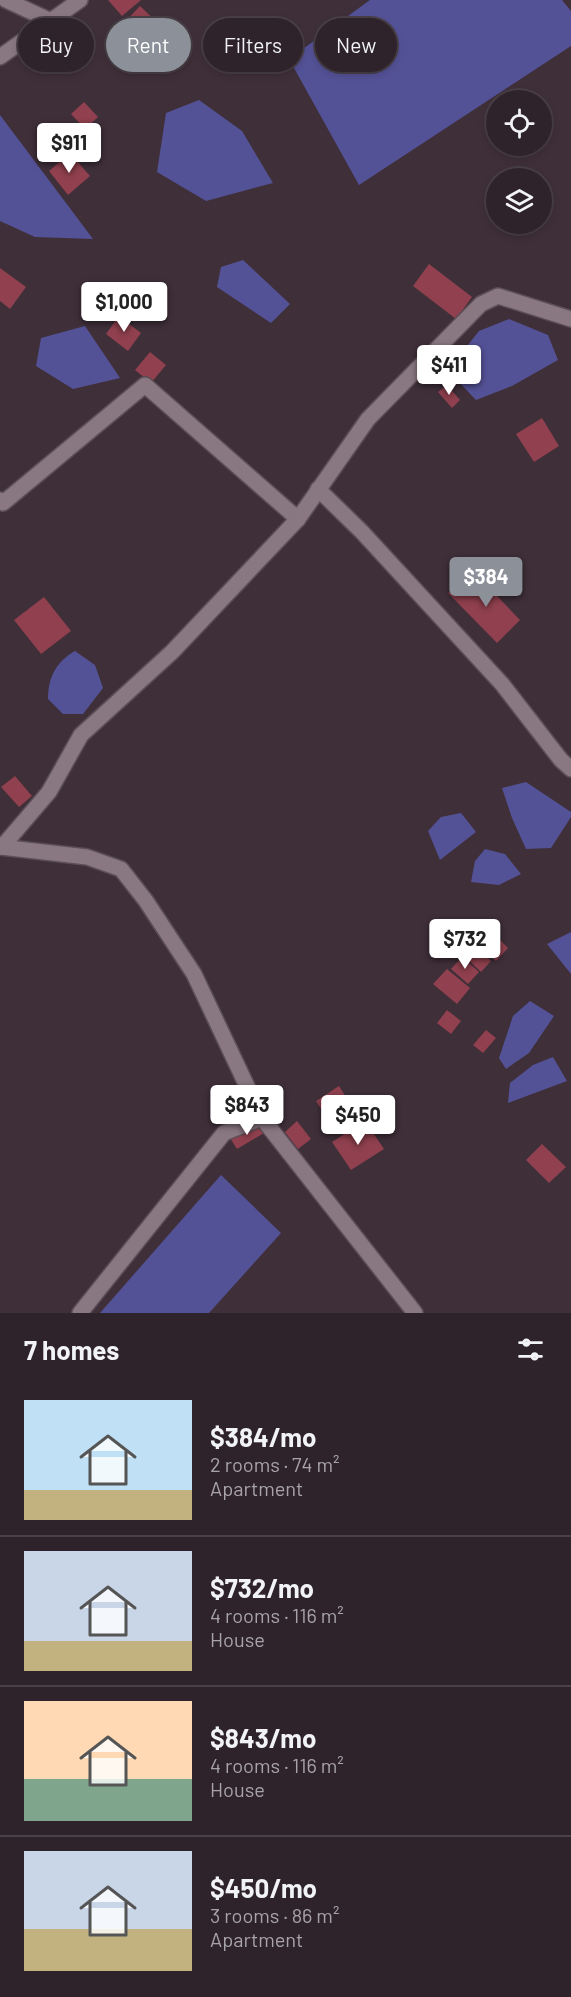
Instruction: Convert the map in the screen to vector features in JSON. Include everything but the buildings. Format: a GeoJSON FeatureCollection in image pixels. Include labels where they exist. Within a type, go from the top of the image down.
{"type":"FeatureCollection","features":[{"type":"Feature","properties":{"kind":"street"},"geometry":{"type":"LineString","coordinates":[[6,0],[45,18]]}},
{"type":"Feature","properties":{"kind":"street"},"geometry":{"type":"LineString","coordinates":[[55,18],[80,0]]}},
{"type":"Feature","properties":{"kind":"street"},"geometry":{"type":"LineString","coordinates":[[0,57],[18,44]]}},
{"type":"Feature","properties":{"kind":"street"},"geometry":{"type":"LineString","coordinates":[[1,847],[49,792],[81,735],[172,652],[298,519],[368,419],[481,304],[498,296],[571,319]]}},
{"type":"Feature","properties":{"kind":"street"},"geometry":{"type":"LineString","coordinates":[[0,500],[3,503],[146,385],[298,519]]}},
{"type":"Feature","properties":{"kind":"street"},"geometry":{"type":"LineString","coordinates":[[318,489],[362,532],[502,684],[561,760],[571,769]]}},
{"type":"Feature","properties":{"kind":"street"},"geometry":{"type":"LineString","coordinates":[[1,847],[87,857],[121,869],[146,901],[194,974],[262,1118],[415,1313]]}},
{"type":"Feature","properties":{"kind":"street"},"geometry":{"type":"LineString","coordinates":[[80,1313],[224,1133],[262,1118]]}},
{"type":"Feature","properties":{"kind":"shaded area"},"geometry":{"type":"Polygon","coordinates":[[[370,0],[562,0],[571,11],[571,46],[504,90],[486,90],[486,102],[359,185],[296,72],[303,72],[303,49],[315,40],[315,72],[397,72],[397,18],[345,18],[370,0]]]}},
{"type":"Feature","properties":{"kind":"shaded area"},"geometry":{"type":"Polygon","coordinates":[[[199,100],[242,131],[273,183],[206,201],[157,172],[166,113],[199,100]]]}},
{"type":"Feature","properties":{"kind":"shaded area"},"geometry":{"type":"Polygon","coordinates":[[[0,115],[93,239],[35,237],[0,221],[0,115]]]}},
{"type":"Feature","properties":{"kind":"shaded area"},"geometry":{"type":"Polygon","coordinates":[[[243,260],[290,304],[271,323],[217,287],[221,267],[243,260]]]}},
{"type":"Feature","properties":{"kind":"shaded area"},"geometry":{"type":"Polygon","coordinates":[[[509,319],[548,335],[558,360],[512,386],[476,400],[455,378],[460,355],[479,331],[509,319]]]}},
{"type":"Feature","properties":{"kind":"shaded area"},"geometry":{"type":"Polygon","coordinates":[[[85,326],[120,378],[73,389],[36,366],[41,338],[85,326]]]}},
{"type":"Feature","properties":{"kind":"shaded area"},"geometry":{"type":"Polygon","coordinates":[[[75,651],[95,665],[103,688],[83,714],[63,714],[48,699],[50,684],[58,665],[75,651]]]}},
{"type":"Feature","properties":{"kind":"shaded area"},"geometry":{"type":"Polygon","coordinates":[[[526,782],[571,812],[571,817],[551,848],[526,849],[512,818],[502,788],[526,782]]]}},
{"type":"Feature","properties":{"kind":"shaded area"},"geometry":{"type":"Polygon","coordinates":[[[461,813],[476,832],[440,860],[428,831],[441,817],[461,813]]]}},
{"type":"Feature","properties":{"kind":"shaded area"},"geometry":{"type":"Polygon","coordinates":[[[485,849],[505,854],[521,874],[499,885],[471,882],[475,861],[485,849]]]}},
{"type":"Feature","properties":{"kind":"shaded area"},"geometry":{"type":"Polygon","coordinates":[[[571,932],[571,974],[547,944],[571,932]]]}},
{"type":"Feature","properties":{"kind":"shaded area"},"geometry":{"type":"Polygon","coordinates":[[[530,1001],[554,1016],[529,1053],[506,1069],[499,1058],[513,1016],[530,1001]]]}},
{"type":"Feature","properties":{"kind":"shaded area"},"geometry":{"type":"Polygon","coordinates":[[[553,1057],[567,1081],[508,1103],[510,1083],[533,1065],[553,1057]]]}},
{"type":"Feature","properties":{"kind":"shaded area"},"geometry":{"type":"Polygon","coordinates":[[[221,1175],[281,1233],[209,1313],[100,1313],[221,1175]]]}}]}
